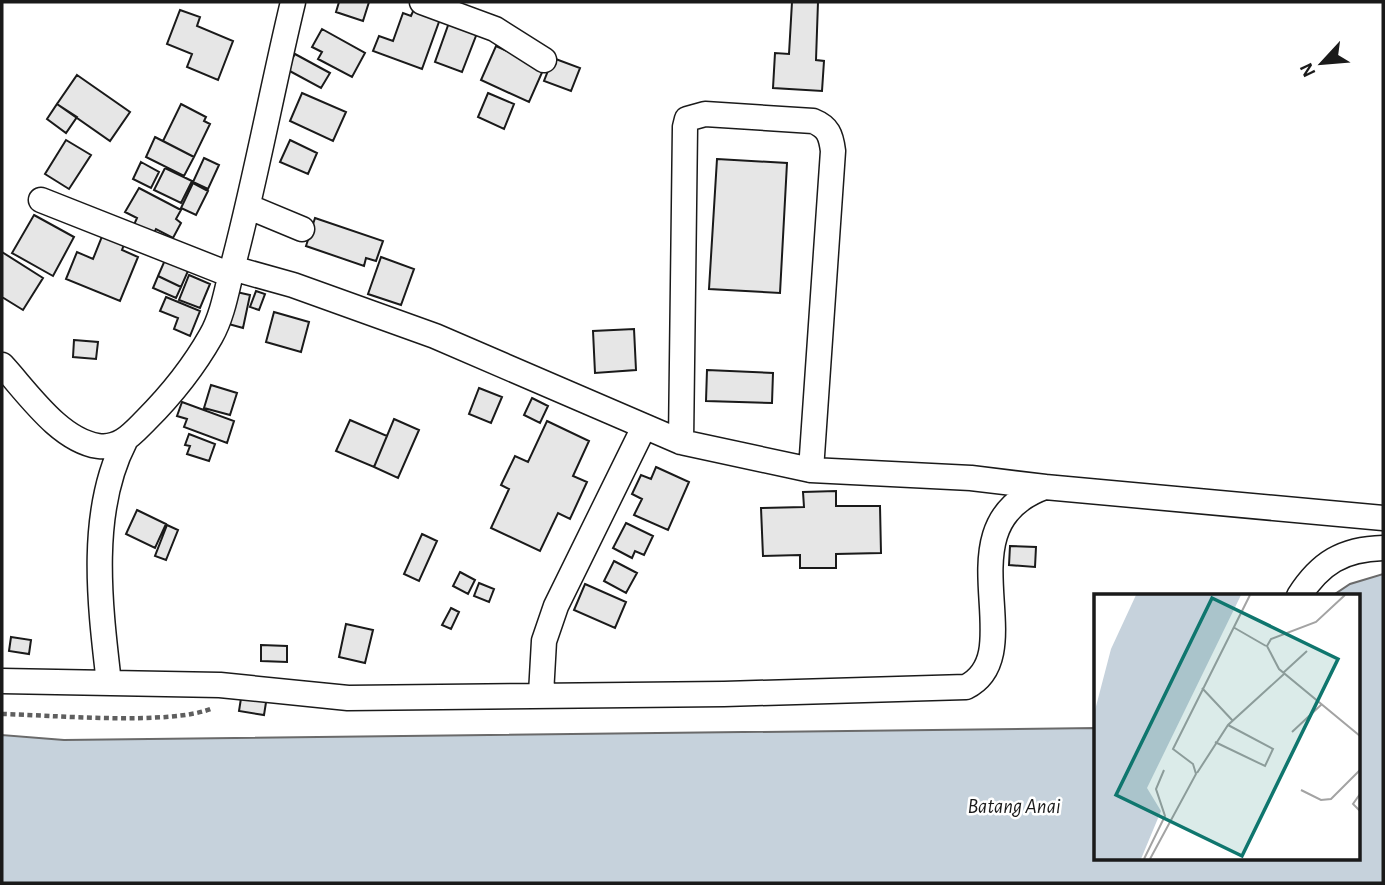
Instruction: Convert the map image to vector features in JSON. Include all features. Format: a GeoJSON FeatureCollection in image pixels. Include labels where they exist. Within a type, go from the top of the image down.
{"type":"FeatureCollection","features":[{"type":"Feature","properties":{"kind":"street"},"geometry":{"type":"LineString","coordinates":[[109,683],[102,621],[100,536],[110,478],[125,441],[161,405],[212,334],[249,207],[267,111],[293,2]]}},
{"type":"Feature","properties":{"kind":"street"},"geometry":{"type":"LineString","coordinates":[[422,2],[495,29],[544,60]]}},
{"type":"Feature","properties":{"kind":"street"},"geometry":{"type":"LineString","coordinates":[[681,442],[687,119],[705,114],[813,121],[823,125],[830,134],[833,151],[811,470]]}},
{"type":"Feature","properties":{"kind":"street"},"geometry":{"type":"LineString","coordinates":[[41,200],[232,272],[293,285],[435,336],[681,442],[811,470],[971,478],[1383,518]]}},
{"type":"Feature","properties":{"kind":"street"},"geometry":{"type":"LineString","coordinates":[[249,207],[302,229]]}},
{"type":"Feature","properties":{"kind":"street"},"geometry":{"type":"LineString","coordinates":[[2,365],[50,417],[76,438],[96,446],[110,446],[125,441]]}},
{"type":"Feature","properties":{"kind":"street"},"geometry":{"type":"LineString","coordinates":[[541,694],[544,641],[556,606],[644,426]]}},
{"type":"Feature","properties":{"kind":"street"},"geometry":{"type":"LineString","coordinates":[[2,681],[219,685],[348,698],[724,694],[966,687],[980,680],[991,654],[994,533],[1014,503],[1045,487]]}},
{"type":"Feature","properties":{"kind":"street"},"geometry":{"type":"LineString","coordinates":[[1300,594],[1313,573],[1323,565],[1370,548],[1383,548]]}},
{"type":"Feature","properties":{"kind":"path"},"geometry":{"type":"LineString","coordinates":[[2,714],[200,714],[216,707],[219,685]]}},
{"type":"Feature","properties":{"kind":"water","name":"Batang Anai"},"geometry":{"type":"Polygon","coordinates":[[[1383,574],[1383,883],[2,883],[2,735],[64,740],[1094,728],[1094,860],[1360,860],[1360,594],[1335,594],[1350,584],[1383,574]]]}},
{"type":"Feature","properties":{"kind":"building"},"geometry":{"type":"Polygon","coordinates":[[[339,2],[369,2],[363,21],[336,12],[339,2]]]}},
{"type":"Feature","properties":{"kind":"building"},"geometry":{"type":"Polygon","coordinates":[[[792,2],[818,2],[816,60],[824,61],[822,91],[773,88],[775,53],[789,54],[792,2]]]}},
{"type":"Feature","properties":{"kind":"building"},"geometry":{"type":"Polygon","coordinates":[[[414,9],[440,19],[422,69],[373,51],[379,36],[393,41],[403,13],[411,16],[414,9]]]}},
{"type":"Feature","properties":{"kind":"building"},"geometry":{"type":"Polygon","coordinates":[[[180,10],[200,17],[197,26],[233,41],[218,80],[187,67],[192,54],[167,44],[180,10]]]}},
{"type":"Feature","properties":{"kind":"building"},"geometry":{"type":"Polygon","coordinates":[[[451,17],[479,28],[462,72],[435,62],[451,17]]]}},
{"type":"Feature","properties":{"kind":"building"},"geometry":{"type":"Polygon","coordinates":[[[322,29],[365,53],[352,77],[318,59],[322,52],[312,47],[322,29]]]}},
{"type":"Feature","properties":{"kind":"building"},"geometry":{"type":"Polygon","coordinates":[[[496,46],[544,68],[529,102],[481,80],[496,46]]]}},
{"type":"Feature","properties":{"kind":"building"},"geometry":{"type":"Polygon","coordinates":[[[295,54],[330,73],[321,88],[286,69],[295,54]]]}},
{"type":"Feature","properties":{"kind":"building"},"geometry":{"type":"Polygon","coordinates":[[[553,58],[580,68],[571,91],[544,81],[553,58]]]}},
{"type":"Feature","properties":{"kind":"building"},"geometry":{"type":"Polygon","coordinates":[[[77,75],[130,112],[110,141],[57,104],[77,75]]]}},
{"type":"Feature","properties":{"kind":"building"},"geometry":{"type":"Polygon","coordinates":[[[302,93],[346,112],[333,141],[290,121],[302,93]]]}},
{"type":"Feature","properties":{"kind":"building"},"geometry":{"type":"Polygon","coordinates":[[[488,93],[514,104],[504,129],[478,117],[488,93]]]}},
{"type":"Feature","properties":{"kind":"building"},"geometry":{"type":"Polygon","coordinates":[[[57,104],[77,117],[66,133],[47,119],[57,104]]]}},
{"type":"Feature","properties":{"kind":"building"},"geometry":{"type":"Polygon","coordinates":[[[181,104],[206,117],[204,121],[210,124],[194,157],[163,141],[181,104]]]}},
{"type":"Feature","properties":{"kind":"building"},"geometry":{"type":"Polygon","coordinates":[[[155,137],[194,157],[184,176],[146,157],[155,137]]]}},
{"type":"Feature","properties":{"kind":"building"},"geometry":{"type":"Polygon","coordinates":[[[66,140],[91,155],[69,189],[45,174],[66,140]]]}},
{"type":"Feature","properties":{"kind":"building"},"geometry":{"type":"Polygon","coordinates":[[[290,140],[317,153],[308,174],[280,162],[290,140]]]}},
{"type":"Feature","properties":{"kind":"building"},"geometry":{"type":"Polygon","coordinates":[[[204,158],[219,165],[208,189],[193,182],[204,158]]]}},
{"type":"Feature","properties":{"kind":"building"},"geometry":{"type":"Polygon","coordinates":[[[717,159],[787,163],[780,293],[709,289],[717,159]]]}},
{"type":"Feature","properties":{"kind":"building"},"geometry":{"type":"Polygon","coordinates":[[[141,162],[159,172],[151,188],[133,179],[141,162]]]}},
{"type":"Feature","properties":{"kind":"building"},"geometry":{"type":"Polygon","coordinates":[[[165,168],[192,181],[181,203],[154,190],[165,168]]]}},
{"type":"Feature","properties":{"kind":"building"},"geometry":{"type":"Polygon","coordinates":[[[193,183],[208,191],[196,215],[181,208],[193,183]]]}},
{"type":"Feature","properties":{"kind":"building"},"geometry":{"type":"Polygon","coordinates":[[[139,188],[181,210],[176,219],[181,223],[173,238],[156,229],[152,237],[133,227],[137,218],[125,212],[139,188]]]}},
{"type":"Feature","properties":{"kind":"building"},"geometry":{"type":"Polygon","coordinates":[[[34,215],[74,237],[53,276],[12,253],[34,215]]]}},
{"type":"Feature","properties":{"kind":"building"},"geometry":{"type":"Polygon","coordinates":[[[315,218],[383,241],[376,261],[366,258],[364,266],[306,246],[315,218]]]}},
{"type":"Feature","properties":{"kind":"building"},"geometry":{"type":"Polygon","coordinates":[[[105,229],[125,242],[122,250],[138,257],[120,301],[66,279],[77,252],[93,259],[105,229]]]}},
{"type":"Feature","properties":{"kind":"building"},"geometry":{"type":"Polygon","coordinates":[[[2,252],[43,278],[23,310],[2,297],[2,252]]]}},
{"type":"Feature","properties":{"kind":"building"},"geometry":{"type":"Polygon","coordinates":[[[381,257],[414,269],[401,305],[368,294],[381,257]]]}},
{"type":"Feature","properties":{"kind":"building"},"geometry":{"type":"Polygon","coordinates":[[[165,260],[188,271],[181,287],[158,276],[165,260]]]}},
{"type":"Feature","properties":{"kind":"building"},"geometry":{"type":"Polygon","coordinates":[[[189,275],[210,284],[200,308],[179,300],[189,275]]]}},
{"type":"Feature","properties":{"kind":"building"},"geometry":{"type":"Polygon","coordinates":[[[158,276],[181,287],[176,298],[153,288],[158,276]]]}},
{"type":"Feature","properties":{"kind":"building"},"geometry":{"type":"Polygon","coordinates":[[[232,291],[250,295],[243,328],[225,323],[232,291]]]}},
{"type":"Feature","properties":{"kind":"building"},"geometry":{"type":"Polygon","coordinates":[[[256,291],[265,294],[259,310],[250,307],[256,291]]]}},
{"type":"Feature","properties":{"kind":"building"},"geometry":{"type":"Polygon","coordinates":[[[166,297],[200,311],[190,336],[174,329],[178,318],[160,311],[166,297]]]}},
{"type":"Feature","properties":{"kind":"building"},"geometry":{"type":"Polygon","coordinates":[[[274,312],[309,322],[301,352],[266,342],[274,312]]]}},
{"type":"Feature","properties":{"kind":"building"},"geometry":{"type":"Polygon","coordinates":[[[634,329],[636,370],[595,373],[593,331],[634,329]]]}},
{"type":"Feature","properties":{"kind":"building"},"geometry":{"type":"Polygon","coordinates":[[[74,340],[98,342],[96,359],[73,357],[74,340]]]}},
{"type":"Feature","properties":{"kind":"building"},"geometry":{"type":"Polygon","coordinates":[[[707,370],[773,373],[772,403],[706,401],[707,370]]]}},
{"type":"Feature","properties":{"kind":"building"},"geometry":{"type":"Polygon","coordinates":[[[211,385],[237,393],[230,415],[204,408],[211,385]]]}},
{"type":"Feature","properties":{"kind":"building"},"geometry":{"type":"Polygon","coordinates":[[[479,388],[502,397],[491,423],[469,414],[479,388]]]}},
{"type":"Feature","properties":{"kind":"building"},"geometry":{"type":"Polygon","coordinates":[[[532,398],[548,406],[540,423],[524,415],[532,398]]]}},
{"type":"Feature","properties":{"kind":"building"},"geometry":{"type":"Polygon","coordinates":[[[182,402],[234,421],[227,443],[184,427],[187,419],[177,416],[182,402]]]}},
{"type":"Feature","properties":{"kind":"building"},"geometry":{"type":"Polygon","coordinates":[[[394,419],[419,430],[398,478],[374,467],[394,419]]]}},
{"type":"Feature","properties":{"kind":"building"},"geometry":{"type":"Polygon","coordinates":[[[350,420],[387,436],[374,467],[336,451],[350,420]]]}},
{"type":"Feature","properties":{"kind":"building"},"geometry":{"type":"Polygon","coordinates":[[[547,421],[589,441],[573,476],[587,482],[570,519],[558,513],[540,551],[491,528],[509,489],[501,485],[515,456],[528,462],[547,421]]]}},
{"type":"Feature","properties":{"kind":"building"},"geometry":{"type":"Polygon","coordinates":[[[189,434],[215,444],[209,461],[187,454],[190,446],[185,445],[189,434]]]}},
{"type":"Feature","properties":{"kind":"building"},"geometry":{"type":"Polygon","coordinates":[[[656,467],[689,482],[668,530],[634,515],[642,499],[632,494],[641,475],[651,479],[656,467]]]}},
{"type":"Feature","properties":{"kind":"building"},"geometry":{"type":"Polygon","coordinates":[[[836,491],[836,506],[880,506],[881,553],[836,554],[836,568],[800,568],[800,555],[763,556],[761,508],[804,507],[803,492],[836,491]]]}},
{"type":"Feature","properties":{"kind":"building"},"geometry":{"type":"Polygon","coordinates":[[[137,510],[166,524],[155,548],[126,534],[137,510]]]}},
{"type":"Feature","properties":{"kind":"building"},"geometry":{"type":"Polygon","coordinates":[[[626,523],[653,536],[644,555],[635,551],[632,558],[613,548],[626,523]]]}},
{"type":"Feature","properties":{"kind":"building"},"geometry":{"type":"Polygon","coordinates":[[[167,525],[178,530],[166,560],[155,556],[167,525]]]}},
{"type":"Feature","properties":{"kind":"building"},"geometry":{"type":"Polygon","coordinates":[[[422,534],[437,541],[419,581],[404,574],[422,534]]]}},
{"type":"Feature","properties":{"kind":"building"},"geometry":{"type":"Polygon","coordinates":[[[1010,546],[1036,547],[1035,567],[1009,565],[1010,546]]]}},
{"type":"Feature","properties":{"kind":"building"},"geometry":{"type":"Polygon","coordinates":[[[614,561],[637,573],[626,593],[604,581],[614,561]]]}},
{"type":"Feature","properties":{"kind":"building"},"geometry":{"type":"Polygon","coordinates":[[[460,572],[475,580],[468,594],[453,586],[460,572]]]}},
{"type":"Feature","properties":{"kind":"building"},"geometry":{"type":"Polygon","coordinates":[[[479,583],[494,589],[489,602],[474,596],[479,583]]]}},
{"type":"Feature","properties":{"kind":"building"},"geometry":{"type":"Polygon","coordinates":[[[585,584],[626,602],[615,628],[574,610],[585,584]]]}},
{"type":"Feature","properties":{"kind":"building"},"geometry":{"type":"Polygon","coordinates":[[[451,608],[459,612],[451,629],[442,625],[451,608]]]}},
{"type":"Feature","properties":{"kind":"building"},"geometry":{"type":"Polygon","coordinates":[[[346,624],[373,630],[365,663],[339,657],[346,624]]]}},
{"type":"Feature","properties":{"kind":"building"},"geometry":{"type":"Polygon","coordinates":[[[11,637],[31,640],[29,654],[9,651],[11,637]]]}},
{"type":"Feature","properties":{"kind":"building"},"geometry":{"type":"Polygon","coordinates":[[[261,645],[287,646],[287,662],[261,661],[261,645]]]}},
{"type":"Feature","properties":{"kind":"building"},"geometry":{"type":"Polygon","coordinates":[[[242,692],[267,696],[264,715],[239,711],[242,692]]]}}]}
